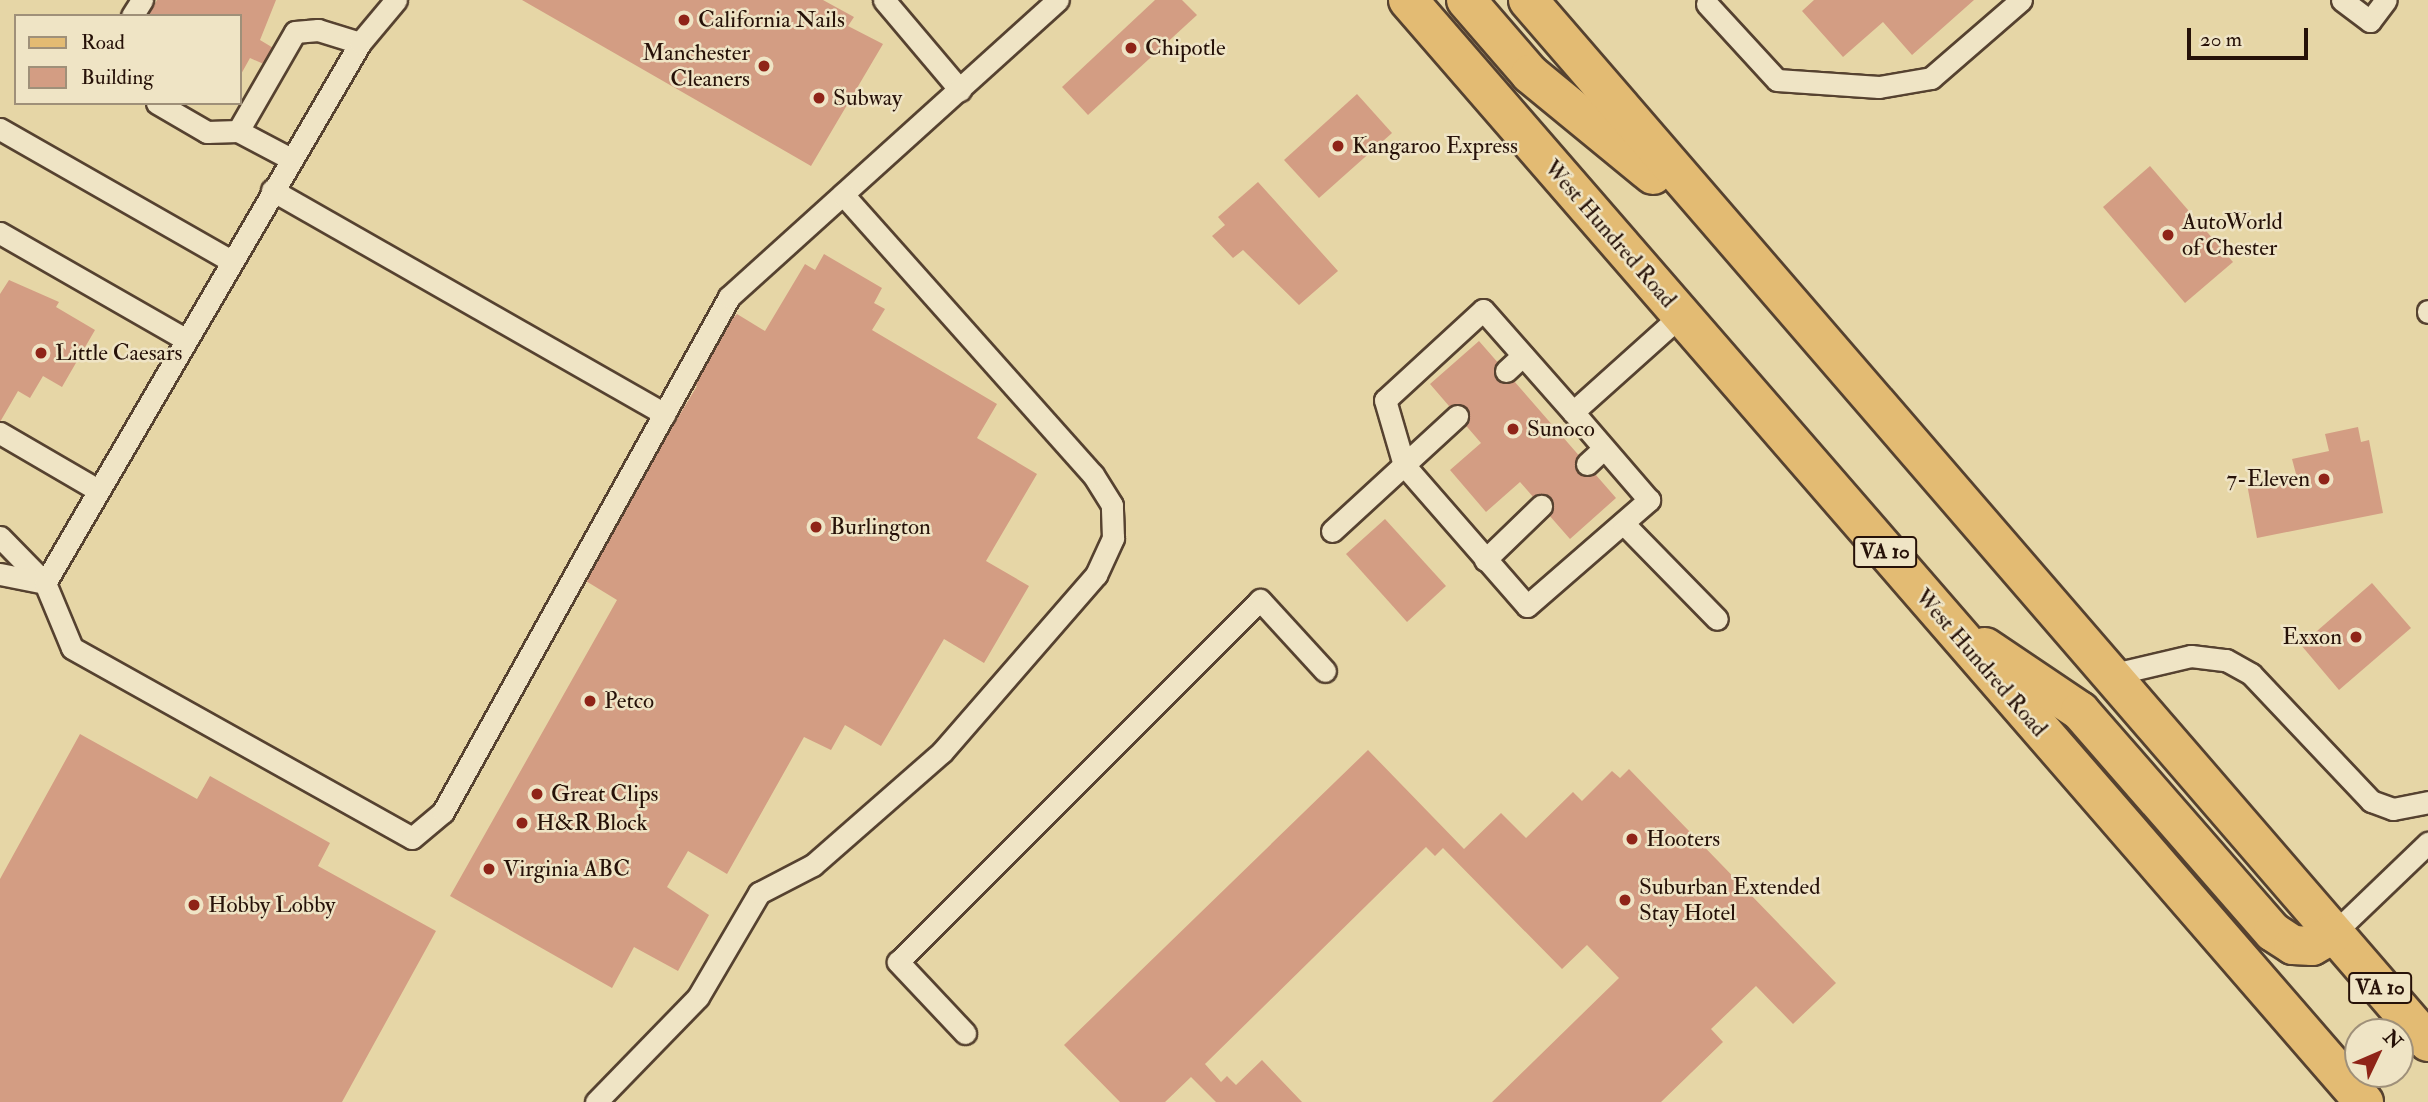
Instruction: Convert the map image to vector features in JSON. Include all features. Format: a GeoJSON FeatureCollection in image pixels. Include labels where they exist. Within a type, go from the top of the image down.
{"type":"FeatureCollection","features":[{"type":"Feature","properties":{"kind":"main road","name":"West Hundred Road"},"geometry":{"type":"LineString","coordinates":[[1408,0],[2364,1102]]}},
{"type":"Feature","properties":{"kind":"main road"},"geometry":{"type":"LineString","coordinates":[[1466,0],[1530,74],[1730,238]]}},
{"type":"Feature","properties":{"kind":"main road","name":"VA 10"},"geometry":{"type":"LineString","coordinates":[[1528,0],[1730,238],[2428,1042]]}},
{"type":"Feature","properties":{"kind":"main road"},"geometry":{"type":"LineString","coordinates":[[1942,618],[2080,711],[2273,932],[2293,945],[2312,946],[2333,934]]}},
{"type":"Feature","properties":{"kind":"lane"},"geometry":{"type":"LineString","coordinates":[[45,583],[230,260],[360,43],[396,0]]}},
{"type":"Feature","properties":{"kind":"lane"},"geometry":{"type":"LineString","coordinates":[[0,537],[45,583],[72,648],[412,838],[443,812],[729,297],[1058,0]]}},
{"type":"Feature","properties":{"kind":"lane"},"geometry":{"type":"LineString","coordinates":[[1707,5],[1777,80],[1879,87],[1931,78],[2021,0]]}},
{"type":"Feature","properties":{"kind":"lane"},"geometry":{"type":"LineString","coordinates":[[2342,0],[2370,21],[2386,0]]}},
{"type":"Feature","properties":{"kind":"lane"},"geometry":{"type":"LineString","coordinates":[[896,4],[960,90]]}},
{"type":"Feature","properties":{"kind":"lane"},"geometry":{"type":"LineString","coordinates":[[238,131],[295,32],[318,30],[360,43]]}},
{"type":"Feature","properties":{"kind":"lane"},"geometry":{"type":"LineString","coordinates":[[160,105],[207,132],[238,131],[291,159]]}},
{"type":"Feature","properties":{"kind":"lane"},"geometry":{"type":"LineString","coordinates":[[0,130],[230,260]]}},
{"type":"Feature","properties":{"kind":"lane"},"geometry":{"type":"LineString","coordinates":[[272,190],[665,414]]}},
{"type":"Feature","properties":{"kind":"lane"},"geometry":{"type":"LineString","coordinates":[[596,1102],[698,997],[759,893],[813,865],[942,752],[1096,575],[1113,538],[1112,505],[1093,475],[843,194]]}},
{"type":"Feature","properties":{"kind":"lane"},"geometry":{"type":"LineString","coordinates":[[0,233],[185,339]]}},
{"type":"Feature","properties":{"kind":"lane"},"geometry":{"type":"LineString","coordinates":[[1483,310],[1573,412],[1649,500],[1527,606],[1404,465],[1385,400],[1483,310]]}},
{"type":"Feature","properties":{"kind":"lane"},"geometry":{"type":"LineString","coordinates":[[1573,412],[1680,316]]}},
{"type":"Feature","properties":{"kind":"lane"},"geometry":{"type":"LineString","coordinates":[[1506,371],[1523,355]]}},
{"type":"Feature","properties":{"kind":"lane"},"geometry":{"type":"LineString","coordinates":[[1332,531],[1457,415]]}},
{"type":"Feature","properties":{"kind":"lane"},"geometry":{"type":"LineString","coordinates":[[0,433],[99,491]]}},
{"type":"Feature","properties":{"kind":"lane"},"geometry":{"type":"LineString","coordinates":[[1587,464],[1604,448]]}},
{"type":"Feature","properties":{"kind":"lane"},"geometry":{"type":"LineString","coordinates":[[1485,560],[1541,506]]}},
{"type":"Feature","properties":{"kind":"lane"},"geometry":{"type":"LineString","coordinates":[[1623,523],[1717,619]]}},
{"type":"Feature","properties":{"kind":"lane"},"geometry":{"type":"LineString","coordinates":[[0,574],[45,583]]}},
{"type":"Feature","properties":{"kind":"lane"},"geometry":{"type":"LineString","coordinates":[[965,1033],[898,962],[1260,600],[1325,671]]}},
{"type":"Feature","properties":{"kind":"lane"},"geometry":{"type":"LineString","coordinates":[[2110,675],[2191,656],[2226,660],[2251,674],[2371,802],[2393,809],[2428,802]]}},
{"type":"Feature","properties":{"kind":"lane"},"geometry":{"type":"LineString","coordinates":[[2333,934],[2428,843]]}},
{"type":"Feature","properties":{"kind":"building"},"geometry":{"type":"Polygon","coordinates":[[[157,0],[276,0],[260,40],[275,49],[266,65],[250,58],[242,72],[242,14],[149,14],[157,0]]]}},
{"type":"Feature","properties":{"kind":"building"},"geometry":{"type":"Polygon","coordinates":[[[522,0],[823,0],[854,17],[848,26],[883,44],[811,166],[522,0]]]}},
{"type":"Feature","properties":{"kind":"building","name":"Chipotle"},"geometry":{"type":"Polygon","coordinates":[[[1155,0],[1182,0],[1197,15],[1088,115],[1062,87],[1155,0]]]}},
{"type":"Feature","properties":{"kind":"building"},"geometry":{"type":"Polygon","coordinates":[[[1814,0],[1974,0],[1912,55],[1883,22],[1843,57],[1802,11],[1814,0]]]}},
{"type":"Feature","properties":{"kind":"building","name":"Kangaroo Express"},"geometry":{"type":"Polygon","coordinates":[[[1357,94],[1392,133],[1319,198],[1284,160],[1357,94]]]}},
{"type":"Feature","properties":{"kind":"building","name":"AutoWorld of Chester"},"geometry":{"type":"Polygon","coordinates":[[[2150,166],[2233,262],[2185,303],[2103,207],[2150,166]]]}},
{"type":"Feature","properties":{"kind":"building"},"geometry":{"type":"Polygon","coordinates":[[[1258,182],[1338,271],[1299,305],[1243,250],[1233,258],[1212,236],[1225,225],[1218,217],[1258,182]]]}},
{"type":"Feature","properties":{"kind":"building"},"geometry":{"type":"Polygon","coordinates":[[[824,254],[882,288],[874,303],[885,309],[872,330],[997,404],[977,438],[1037,474],[986,561],[1029,586],[984,663],[944,639],[881,746],[845,725],[831,750],[804,737],[727,874],[688,851],[667,887],[709,915],[678,971],[634,947],[612,988],[450,896],[617,600],[581,578],[697,386],[691,384],[726,325],[737,314],[765,331],[805,264],[815,270],[824,254]]]}},
{"type":"Feature","properties":{"kind":"building","name":"Little Caesars"},"geometry":{"type":"Polygon","coordinates":[[[9,280],[59,302],[56,307],[95,330],[62,387],[43,376],[30,398],[18,391],[0,422],[0,294],[9,280]]]}},
{"type":"Feature","properties":{"kind":"building","name":"Sunoco"},"geometry":{"type":"Polygon","coordinates":[[[1479,341],[1616,498],[1570,539],[1520,482],[1486,512],[1450,470],[1481,443],[1430,384],[1479,341]]]}},
{"type":"Feature","properties":{"kind":"building","name":"7-Eleven"},"geometry":{"type":"Polygon","coordinates":[[[2358,427],[2361,442],[2369,440],[2383,513],[2257,538],[2247,484],[2296,474],[2292,459],[2329,451],[2325,434],[2358,427]]]}},
{"type":"Feature","properties":{"kind":"building"},"geometry":{"type":"Polygon","coordinates":[[[1385,519],[1446,586],[1407,622],[1346,554],[1385,519]]]}},
{"type":"Feature","properties":{"kind":"building","name":"Exxon"},"geometry":{"type":"Polygon","coordinates":[[[2372,583],[2411,628],[2339,690],[2301,645],[2372,583]]]}},
{"type":"Feature","properties":{"kind":"building","name":"Hobby Lobby"},"geometry":{"type":"Polygon","coordinates":[[[80,734],[197,799],[210,776],[330,843],[318,866],[436,931],[342,1102],[0,1102],[0,879],[80,734]]]}},
{"type":"Feature","properties":{"kind":"building","name":"Suburban Extended Stay Hotel"},"geometry":{"type":"Polygon","coordinates":[[[1368,750],[1464,849],[1501,813],[1526,838],[1573,792],[1582,801],[1612,771],[1620,778],[1629,769],[1836,983],[1793,1024],[1756,986],[1711,1029],[1723,1042],[1661,1102],[1492,1102],[1619,978],[1587,945],[1562,969],[1443,848],[1435,856],[1426,847],[1205,1064],[1221,1082],[1227,1076],[1236,1085],[1262,1060],[1302,1102],[1216,1102],[1191,1077],[1165,1102],[1120,1102],[1064,1045],[1368,750]]]}},
{"type":"Feature","properties":{"kind":"place","name":"California Nails"},"geometry":{"type":"Point","coordinates":[684,20]}},
{"type":"Feature","properties":{"kind":"place","name":"Chipotle"},"geometry":{"type":"Point","coordinates":[1131,48]}},
{"type":"Feature","properties":{"kind":"place","name":"Manchester Cleaners"},"geometry":{"type":"Point","coordinates":[764,66]}},
{"type":"Feature","properties":{"kind":"place","name":"Subway"},"geometry":{"type":"Point","coordinates":[819,98]}},
{"type":"Feature","properties":{"kind":"place","name":"Kangaroo Express"},"geometry":{"type":"Point","coordinates":[1338,146]}},
{"type":"Feature","properties":{"kind":"place","name":"AutoWorld of Chester"},"geometry":{"type":"Point","coordinates":[2168,235]}},
{"type":"Feature","properties":{"kind":"place","name":"Little Caesars"},"geometry":{"type":"Point","coordinates":[41,353]}},
{"type":"Feature","properties":{"kind":"place","name":"Sunoco"},"geometry":{"type":"Point","coordinates":[1513,429]}},
{"type":"Feature","properties":{"kind":"place","name":"7-Eleven"},"geometry":{"type":"Point","coordinates":[2324,479]}},
{"type":"Feature","properties":{"kind":"place","name":"Burlington"},"geometry":{"type":"Point","coordinates":[816,527]}},
{"type":"Feature","properties":{"kind":"place","name":"Exxon"},"geometry":{"type":"Point","coordinates":[2356,637]}},
{"type":"Feature","properties":{"kind":"place","name":"Petco"},"geometry":{"type":"Point","coordinates":[590,701]}},
{"type":"Feature","properties":{"kind":"place","name":"Great Clips"},"geometry":{"type":"Point","coordinates":[537,794]}},
{"type":"Feature","properties":{"kind":"place","name":"H&R Block"},"geometry":{"type":"Point","coordinates":[522,823]}},
{"type":"Feature","properties":{"kind":"place","name":"Hooters"},"geometry":{"type":"Point","coordinates":[1632,839]}},
{"type":"Feature","properties":{"kind":"place","name":"Virginia ABC"},"geometry":{"type":"Point","coordinates":[489,869]}},
{"type":"Feature","properties":{"kind":"place","name":"Suburban Extended Stay Hotel"},"geometry":{"type":"Point","coordinates":[1625,900]}},
{"type":"Feature","properties":{"kind":"place","name":"Hobby Lobby"},"geometry":{"type":"Point","coordinates":[194,905]}}]}
